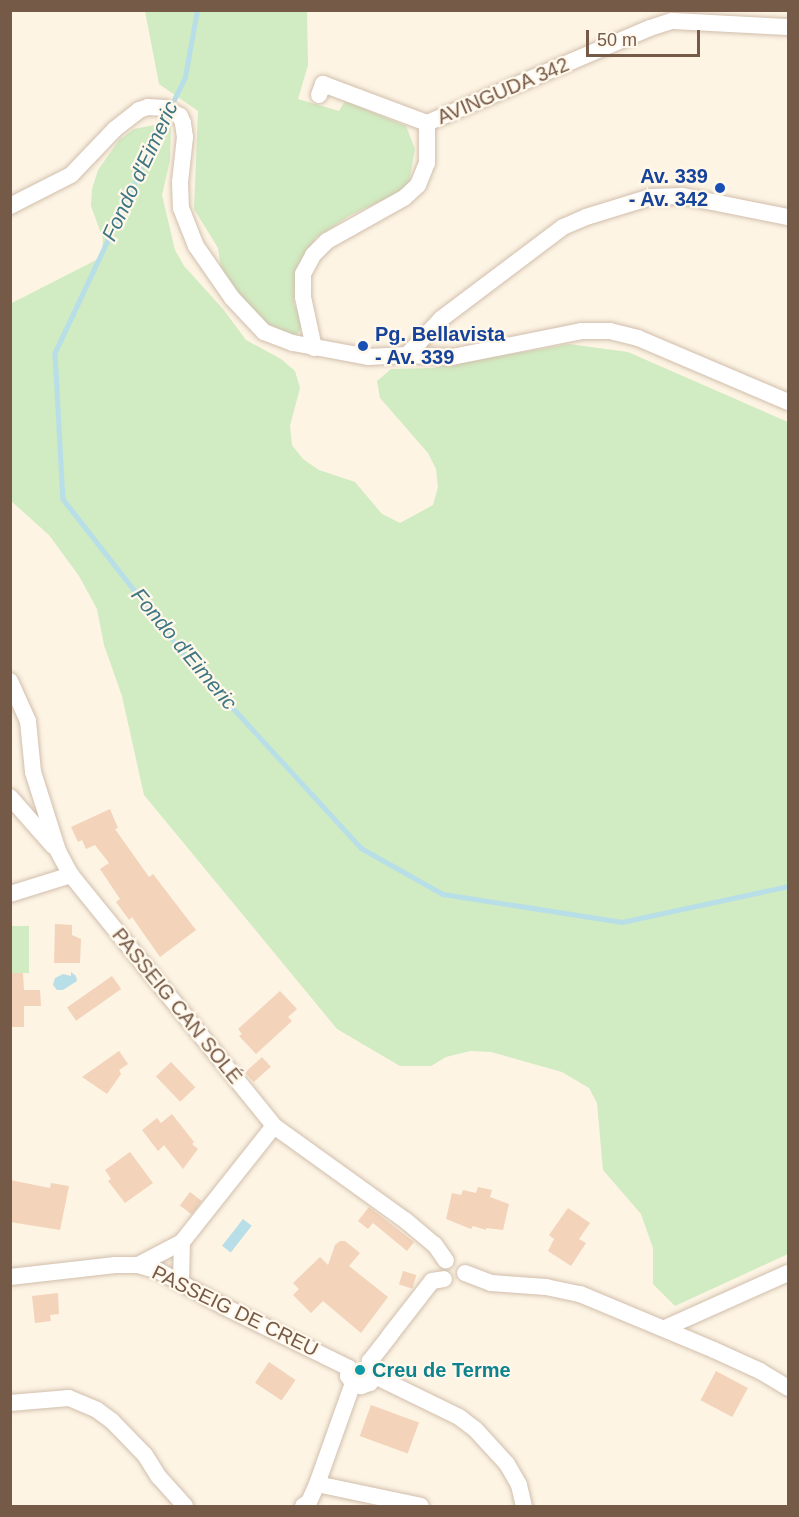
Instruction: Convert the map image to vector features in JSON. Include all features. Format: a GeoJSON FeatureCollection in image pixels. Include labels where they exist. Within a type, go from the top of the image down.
{"type":"FeatureCollection","features":[{"type":"Feature","properties":{"kind":"street"},"geometry":{"type":"LineString","coordinates":[[764,10],[787,27]]}},
{"type":"Feature","properties":{"kind":"street","name":"AVINGUDA 342"},"geometry":{"type":"LineString","coordinates":[[427,123],[650,28],[672,21],[787,27]]}},
{"type":"Feature","properties":{"kind":"street"},"geometry":{"type":"LineString","coordinates":[[314,348],[303,297],[303,274],[313,255],[327,241],[404,198],[418,185],[428,163],[427,123],[323,84],[318,95]]}},
{"type":"Feature","properties":{"kind":"street"},"geometry":{"type":"LineString","coordinates":[[10,206],[71,175],[115,129],[140,110],[148,106],[169,110],[180,116],[183,123],[185,137],[180,182],[181,208],[196,246],[232,298],[264,332],[293,343],[368,357],[408,355],[452,357],[582,331],[610,331],[638,338],[789,402]]}},
{"type":"Feature","properties":{"kind":"street"},"geometry":{"type":"LineString","coordinates":[[408,355],[441,319],[563,227],[586,217],[651,197],[682,196],[789,217]]}},
{"type":"Feature","properties":{"kind":"street","name":"PASSEIG CAN SOLÉ"},"geometry":{"type":"LineString","coordinates":[[10,681],[28,721],[33,772],[58,851],[71,875],[274,1126],[405,1220],[435,1245],[446,1261]]}},
{"type":"Feature","properties":{"kind":"street"},"geometry":{"type":"LineString","coordinates":[[10,797],[58,851]]}},
{"type":"Feature","properties":{"kind":"street"},"geometry":{"type":"LineString","coordinates":[[10,894],[71,875]]}},
{"type":"Feature","properties":{"kind":"street"},"geometry":{"type":"LineString","coordinates":[[138,1265],[182,1242],[274,1126]]}},
{"type":"Feature","properties":{"kind":"street"},"geometry":{"type":"LineString","coordinates":[[181,1282],[182,1242]]}},
{"type":"Feature","properties":{"kind":"street"},"geometry":{"type":"LineString","coordinates":[[351,1375],[361,1386],[370,1383],[372,1368],[432,1281],[444,1279],[455,1283],[462,1279],[465,1273],[463,1265],[458,1260],[446,1261],[442,1268],[444,1279]]}},
{"type":"Feature","properties":{"kind":"street","name":"PASSEIG DE CREU"},"geometry":{"type":"LineString","coordinates":[[10,1277],[138,1265],[159,1271],[351,1375]]}},
{"type":"Feature","properties":{"kind":"street"},"geometry":{"type":"LineString","coordinates":[[465,1273],[491,1282],[546,1287],[580,1294],[665,1328],[760,1371],[789,1388]]}},
{"type":"Feature","properties":{"kind":"street"},"geometry":{"type":"LineString","coordinates":[[665,1328],[789,1273]]}},
{"type":"Feature","properties":{"kind":"street"},"geometry":{"type":"LineString","coordinates":[[372,1368],[459,1417],[475,1429],[507,1464],[519,1485],[524,1506]]}},
{"type":"Feature","properties":{"kind":"street"},"geometry":{"type":"LineString","coordinates":[[303,1506],[309,1502],[317,1484],[351,1375]]}},
{"type":"Feature","properties":{"kind":"street"},"geometry":{"type":"LineString","coordinates":[[10,1403],[69,1398],[97,1410],[112,1421],[145,1455],[159,1478],[185,1506]]}},
{"type":"Feature","properties":{"kind":"street"},"geometry":{"type":"LineString","coordinates":[[317,1484],[421,1506]]}},
{"type":"Feature","properties":{"kind":"green space"},"geometry":{"type":"Polygon","coordinates":[[[145,11],[307,11],[308,65],[298,99],[339,111],[345,101],[406,126],[415,149],[408,188],[349,216],[316,238],[296,269],[294,303],[303,326],[296,336],[268,327],[222,275],[218,248],[194,209],[198,111],[159,84],[145,11]]]}},
{"type":"Feature","properties":{"kind":"green space"},"geometry":{"type":"Polygon","coordinates":[[[154,125],[171,125],[170,160],[162,195],[175,250],[184,266],[223,309],[246,340],[281,359],[295,371],[300,388],[290,426],[292,445],[303,459],[319,470],[355,482],[382,514],[400,523],[433,505],[438,487],[436,469],[428,453],[380,398],[377,381],[391,369],[432,368],[569,344],[628,352],[788,422],[788,1254],[675,1306],[653,1284],[653,1248],[641,1214],[603,1170],[597,1103],[589,1088],[562,1072],[491,1052],[470,1051],[446,1057],[431,1066],[400,1066],[337,1029],[144,795],[122,696],[104,645],[97,609],[79,576],[49,535],[11,501],[10,304],[102,257],[103,239],[91,206],[92,189],[98,170],[119,140],[134,129],[154,125]]]}},
{"type":"Feature","properties":{"kind":"green space"},"geometry":{"type":"Polygon","coordinates":[[[10,926],[29,926],[29,973],[10,973],[10,926]]]}},
{"type":"Feature","properties":{"kind":"water"},"geometry":{"type":"Polygon","coordinates":[[[71,972],[76,976],[77,981],[63,990],[57,990],[53,985],[55,978],[63,974],[71,976],[71,972]]]}},
{"type":"Feature","properties":{"kind":"water"},"geometry":{"type":"Polygon","coordinates":[[[243,1219],[252,1226],[231,1253],[222,1246],[243,1219]]]}},
{"type":"Feature","properties":{"kind":"building"},"geometry":{"type":"Polygon","coordinates":[[[110,809],[118,828],[115,829],[149,877],[153,874],[196,930],[160,957],[132,917],[129,920],[116,902],[120,899],[100,869],[109,863],[95,845],[86,849],[82,840],[78,842],[71,827],[110,809]]]}},
{"type":"Feature","properties":{"kind":"building"},"geometry":{"type":"Polygon","coordinates":[[[55,924],[72,925],[72,935],[81,939],[80,963],[54,963],[55,924]]]}},
{"type":"Feature","properties":{"kind":"building"},"geometry":{"type":"Polygon","coordinates":[[[10,973],[23,973],[24,990],[40,990],[41,1006],[24,1006],[24,1027],[10,1027],[10,973]]]}},
{"type":"Feature","properties":{"kind":"building"},"geometry":{"type":"Polygon","coordinates":[[[112,976],[121,989],[76,1021],[67,1008],[112,976]]]}},
{"type":"Feature","properties":{"kind":"building"},"geometry":{"type":"Polygon","coordinates":[[[280,991],[297,1009],[288,1017],[292,1021],[256,1054],[239,1036],[242,1034],[238,1029],[280,991]]]}},
{"type":"Feature","properties":{"kind":"building"},"geometry":{"type":"Polygon","coordinates":[[[119,1051],[128,1064],[119,1070],[121,1074],[107,1094],[82,1077],[119,1051]]]}},
{"type":"Feature","properties":{"kind":"building"},"geometry":{"type":"Polygon","coordinates":[[[262,1057],[271,1067],[254,1082],[245,1072],[262,1057]]]}},
{"type":"Feature","properties":{"kind":"building"},"geometry":{"type":"Polygon","coordinates":[[[171,1062],[195,1087],[180,1102],[156,1077],[171,1062]]]}},
{"type":"Feature","properties":{"kind":"building"},"geometry":{"type":"Polygon","coordinates":[[[172,1114],[194,1142],[192,1144],[198,1149],[183,1169],[164,1145],[158,1151],[142,1130],[157,1118],[161,1123],[172,1114]]]}},
{"type":"Feature","properties":{"kind":"building"},"geometry":{"type":"Polygon","coordinates":[[[130,1152],[153,1183],[125,1203],[108,1181],[111,1179],[105,1170],[130,1152]]]}},
{"type":"Feature","properties":{"kind":"building"},"geometry":{"type":"Polygon","coordinates":[[[10,1180],[50,1188],[51,1183],[69,1186],[60,1230],[10,1222],[10,1180]]]}},
{"type":"Feature","properties":{"kind":"building"},"geometry":{"type":"Polygon","coordinates":[[[478,1187],[492,1190],[490,1197],[509,1204],[503,1230],[486,1228],[486,1230],[473,1226],[471,1229],[446,1219],[452,1193],[461,1195],[463,1190],[476,1193],[478,1187]]]}},
{"type":"Feature","properties":{"kind":"building"},"geometry":{"type":"Polygon","coordinates":[[[190,1192],[202,1201],[192,1215],[180,1206],[190,1192]]]}},
{"type":"Feature","properties":{"kind":"building"},"geometry":{"type":"Polygon","coordinates":[[[369,1207],[414,1242],[407,1251],[373,1223],[368,1229],[358,1221],[369,1207]]]}},
{"type":"Feature","properties":{"kind":"building"},"geometry":{"type":"Polygon","coordinates":[[[568,1208],[590,1223],[579,1239],[586,1243],[571,1266],[548,1251],[554,1239],[549,1235],[568,1208]]]}},
{"type":"Feature","properties":{"kind":"building"},"geometry":{"type":"Polygon","coordinates":[[[340,1241],[345,1241],[360,1253],[349,1266],[388,1297],[361,1333],[323,1301],[311,1313],[293,1295],[299,1289],[293,1283],[320,1257],[328,1265],[335,1245],[340,1241]]]}},
{"type":"Feature","properties":{"kind":"building"},"geometry":{"type":"Polygon","coordinates":[[[403,1271],[416,1275],[412,1288],[399,1284],[403,1271]]]}},
{"type":"Feature","properties":{"kind":"building"},"geometry":{"type":"Polygon","coordinates":[[[58,1293],[59,1314],[50,1315],[51,1321],[35,1323],[32,1296],[58,1293]]]}},
{"type":"Feature","properties":{"kind":"building"},"geometry":{"type":"Polygon","coordinates":[[[269,1362],[296,1380],[282,1401],[255,1383],[269,1362]]]}},
{"type":"Feature","properties":{"kind":"building"},"geometry":{"type":"Polygon","coordinates":[[[716,1371],[748,1388],[732,1417],[701,1400],[716,1371]]]}},
{"type":"Feature","properties":{"kind":"building"},"geometry":{"type":"Polygon","coordinates":[[[371,1405],[419,1422],[408,1453],[360,1436],[371,1405]]]}},
{"type":"Feature","properties":{"kind":"waterway","name":"Fondo d'Eimeric"},"geometry":{"type":"LineString","coordinates":[[171,106],[185,77],[197,10]]}},
{"type":"Feature","properties":{"kind":"waterway","name":"Fondo d'Eimeric"},"geometry":{"type":"LineString","coordinates":[[168,113],[55,353],[63,499],[188,659],[361,848],[443,894],[622,922],[788,886]]}},
{"type":"Feature","properties":{"kind":"place","name":"Av. 339 - Av. 342"},"geometry":{"type":"Point","coordinates":[720,188]}},
{"type":"Feature","properties":{"kind":"place","name":"Pg. Bellavista - Av. 339"},"geometry":{"type":"Point","coordinates":[363,346]}},
{"type":"Feature","properties":{"kind":"place","name":"Creu de Terme"},"geometry":{"type":"Point","coordinates":[360,1370]}}]}
